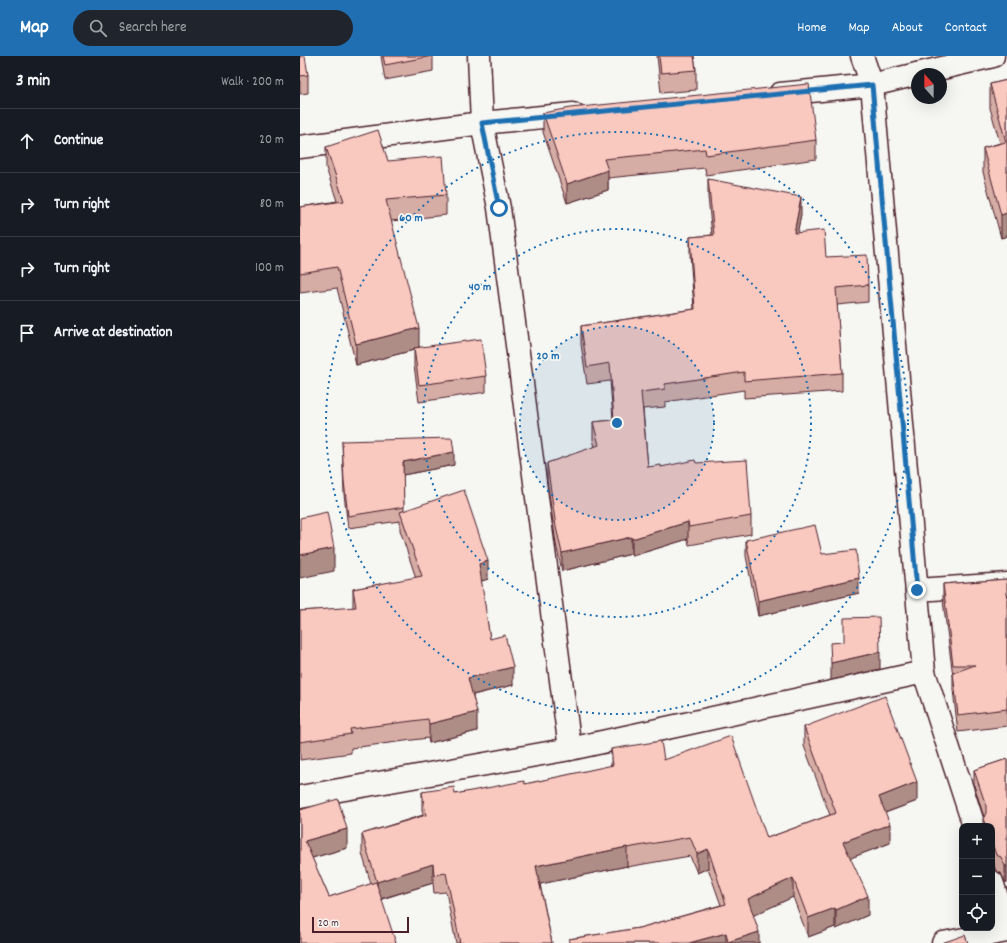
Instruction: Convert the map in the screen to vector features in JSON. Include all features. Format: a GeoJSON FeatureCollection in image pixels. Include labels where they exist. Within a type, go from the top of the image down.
{"type":"FeatureCollection","features":[{"type":"Feature","properties":{"kind":"street"},"geometry":{"type":"LineString","coordinates":[[479,56],[482,123],[499,208],[570,749]]}},
{"type":"Feature","properties":{"kind":"street"},"geometry":{"type":"LineString","coordinates":[[862,56],[872,85],[924,672],[973,823]]}},
{"type":"Feature","properties":{"kind":"street"},"geometry":{"type":"LineString","coordinates":[[942,68],[993,56]]}},
{"type":"Feature","properties":{"kind":"street"},"geometry":{"type":"LineString","coordinates":[[760,96],[872,85],[911,75]]}},
{"type":"Feature","properties":{"kind":"street"},"geometry":{"type":"LineString","coordinates":[[300,147],[482,123],[594,112]]}},
{"type":"Feature","properties":{"kind":"street"},"geometry":{"type":"LineString","coordinates":[[917,590],[1007,584]]}},
{"type":"Feature","properties":{"kind":"street"},"geometry":{"type":"LineString","coordinates":[[300,798],[570,749],[924,672]]}},
{"type":"Feature","properties":{"kind":"street"},"geometry":{"type":"LineString","coordinates":[[943,943],[1007,930],[995,892]]}},
{"type":"Feature","properties":{"kind":"building"},"geometry":{"type":"Polygon","coordinates":[[[300,56],[305,56],[308,75],[300,76],[300,56]]]}},
{"type":"Feature","properties":{"kind":"building"},"geometry":{"type":"Polygon","coordinates":[[[383,56],[432,56],[385,65],[383,56]]]}},
{"type":"Feature","properties":{"kind":"building"},"geometry":{"type":"Polygon","coordinates":[[[659,56],[694,56],[696,70],[661,73],[659,56]]]}},
{"type":"Feature","properties":{"kind":"building"},"geometry":{"type":"Polygon","coordinates":[[[1007,80],[1007,213],[1001,215],[983,148],[1006,142],[990,84],[1007,80]]]}},
{"type":"Feature","properties":{"kind":"building"},"geometry":{"type":"Polygon","coordinates":[[[809,84],[816,140],[706,155],[705,149],[604,159],[608,170],[567,184],[543,113],[570,108],[809,84]]]}},
{"type":"Feature","properties":{"kind":"building"},"geometry":{"type":"Polygon","coordinates":[[[378,130],[388,161],[443,156],[446,195],[386,200],[419,328],[356,344],[337,267],[300,273],[300,207],[344,201],[326,147],[378,130]]]}},
{"type":"Feature","properties":{"kind":"building"},"geometry":{"type":"Polygon","coordinates":[[[708,179],[801,197],[794,233],[824,230],[826,257],[867,255],[868,285],[836,288],[842,373],[744,381],[744,372],[665,384],[665,389],[641,392],[648,467],[661,465],[661,467],[695,460],[696,463],[747,460],[751,516],[689,527],[688,522],[632,539],[631,537],[562,553],[556,527],[547,463],[599,445],[593,422],[614,420],[610,363],[587,367],[581,326],[695,309],[690,237],[714,235],[708,179]]]}},
{"type":"Feature","properties":{"kind":"building"},"geometry":{"type":"Polygon","coordinates":[[[481,339],[486,376],[419,385],[414,348],[481,339]]]}},
{"type":"Feature","properties":{"kind":"building"},"geometry":{"type":"Polygon","coordinates":[[[452,438],[454,452],[403,462],[404,507],[348,516],[342,441],[452,438]]]}},
{"type":"Feature","properties":{"kind":"building"},"geometry":{"type":"Polygon","coordinates":[[[464,490],[488,561],[479,564],[490,639],[505,635],[513,667],[468,678],[477,712],[429,724],[428,719],[350,729],[351,734],[300,742],[300,611],[356,607],[353,589],[422,576],[400,512],[464,490]]]}},
{"type":"Feature","properties":{"kind":"building"},"geometry":{"type":"Polygon","coordinates":[[[327,512],[334,548],[300,555],[300,518],[327,512]]]}},
{"type":"Feature","properties":{"kind":"building"},"geometry":{"type":"Polygon","coordinates":[[[815,525],[822,554],[856,550],[859,578],[758,601],[746,540],[815,525]]]}},
{"type":"Feature","properties":{"kind":"building"},"geometry":{"type":"Polygon","coordinates":[[[1007,579],[1007,709],[958,715],[953,673],[975,665],[953,665],[943,584],[1007,579]]]}},
{"type":"Feature","properties":{"kind":"building"},"geometry":{"type":"Polygon","coordinates":[[[879,617],[880,652],[831,663],[830,643],[844,642],[844,618],[879,617]]]}},
{"type":"Feature","properties":{"kind":"building"},"geometry":{"type":"Polygon","coordinates":[[[885,696],[917,782],[879,797],[890,824],[843,842],[868,896],[836,910],[835,908],[808,918],[793,878],[748,899],[759,932],[728,942],[726,933],[689,943],[569,943],[569,939],[639,928],[726,904],[708,849],[697,854],[690,837],[627,847],[536,866],[552,943],[460,943],[446,873],[434,875],[433,864],[377,882],[362,834],[426,815],[422,792],[454,787],[455,794],[524,781],[525,784],[613,765],[611,749],[661,741],[664,760],[731,736],[767,838],[836,813],[804,727],[885,696]]]}},
{"type":"Feature","properties":{"kind":"building"},"geometry":{"type":"Polygon","coordinates":[[[1007,759],[1007,866],[1005,866],[1001,857],[996,855],[995,852],[995,823],[985,823],[983,819],[986,813],[986,806],[974,770],[1007,759]]]}},
{"type":"Feature","properties":{"kind":"building"},"geometry":{"type":"Polygon","coordinates":[[[338,799],[347,829],[305,841],[329,897],[376,882],[396,943],[300,943],[300,810],[338,799]]]}},
{"type":"Feature","properties":{"kind":"building"},"geometry":{"type":"Polygon","coordinates":[[[965,935],[968,943],[942,943],[965,935]]]}},
{"type":"Feature","properties":{"kind":"route"},"geometry":{"type":"LineString","coordinates":[[499,208],[482,123],[872,85],[917,590]]}}]}
